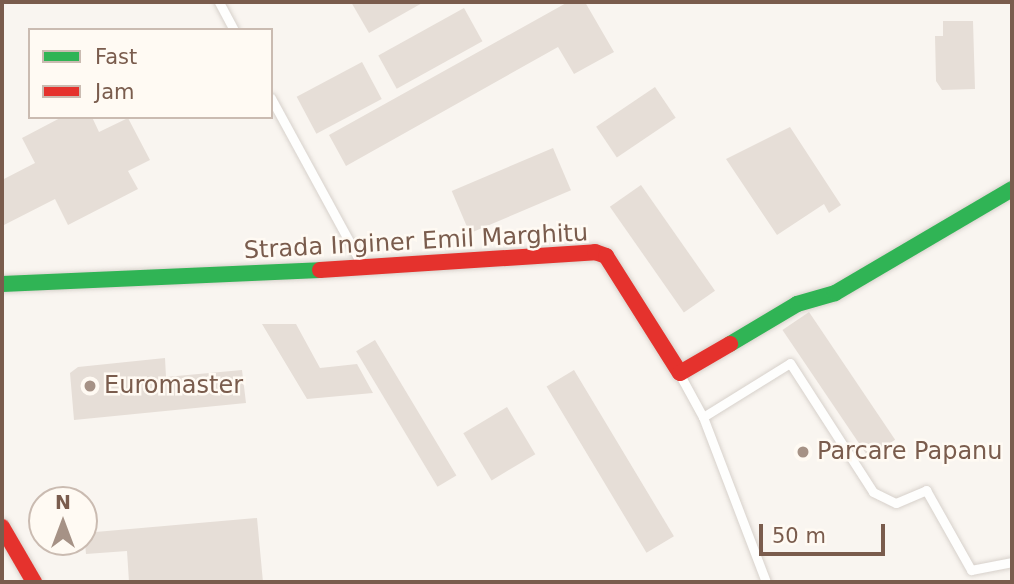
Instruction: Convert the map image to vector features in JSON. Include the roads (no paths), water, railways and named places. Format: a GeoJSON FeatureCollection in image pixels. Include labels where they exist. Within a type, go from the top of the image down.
{"type":"FeatureCollection","features":[{"type":"Feature","properties":{"kind":"street"},"geometry":{"type":"LineString","coordinates":[[680,373],[797,304],[835,293],[1012,189]]}},
{"type":"Feature","properties":{"kind":"street","name":"Strada Inginer Emil Marghitu"},"geometry":{"type":"LineString","coordinates":[[2,284],[109,284],[363,266],[606,256],[680,373]]}},
{"type":"Feature","properties":{"kind":"street"},"geometry":{"type":"LineString","coordinates":[[2,527],[34,582]]}},
{"type":"Feature","properties":{"kind":"lane"},"geometry":{"type":"LineString","coordinates":[[219,2],[233,28]]}},
{"type":"Feature","properties":{"kind":"lane"},"geometry":{"type":"LineString","coordinates":[[273,103],[363,266]]}},
{"type":"Feature","properties":{"kind":"lane"},"geometry":{"type":"LineString","coordinates":[[703,417],[790,363],[873,492],[896,503],[926,490],[971,570],[1012,562]]}},
{"type":"Feature","properties":{"kind":"lane"},"geometry":{"type":"LineString","coordinates":[[680,373],[703,417],[766,582]]}},
{"type":"Feature","properties":{"kind":"place","name":"Euromaster"},"geometry":{"type":"Point","coordinates":[90,386]}},
{"type":"Feature","properties":{"kind":"place","name":"Parcare Papanu"},"geometry":{"type":"Point","coordinates":[803,452]}}]}
